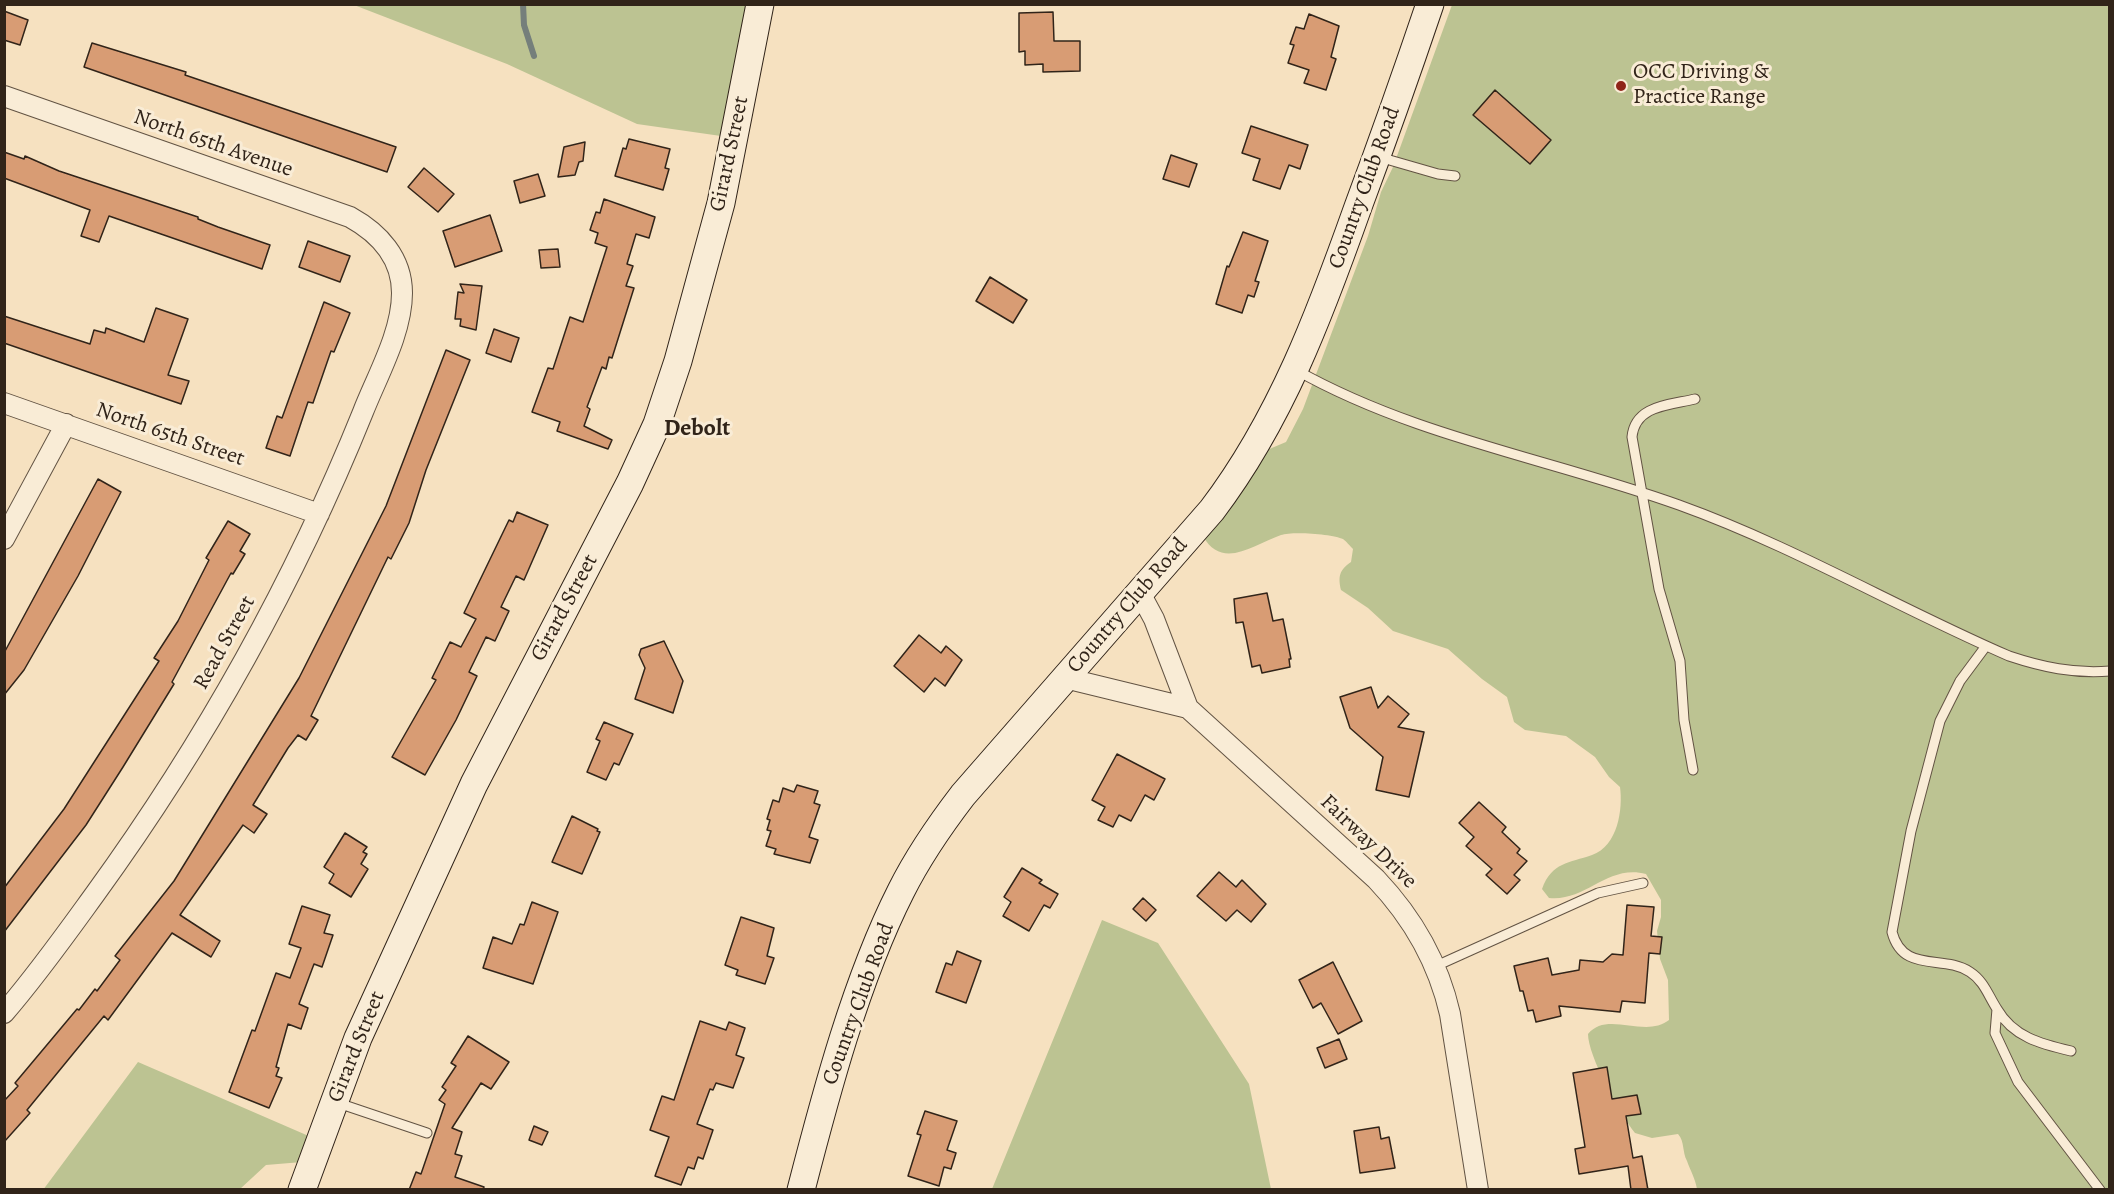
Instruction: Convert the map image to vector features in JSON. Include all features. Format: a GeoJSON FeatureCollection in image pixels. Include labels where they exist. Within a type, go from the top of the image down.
{"type":"FeatureCollection","features":[{"type":"Feature","properties":{"kind":"street","name":"Girard Street"},"geometry":{"type":"LineString","coordinates":[[302,1190],[358,1038],[474,784],[620,503],[657,424],[678,361],[721,203],[760,4]]}},
{"type":"Feature","properties":{"kind":"street","name":"Country Club Road"},"geometry":{"type":"LineString","coordinates":[[801,1190],[826,1097],[873,954],[901,890],[933,836],[963,795],[1140,593],[1236,479],[1279,405],[1296,370],[1377,156],[1430,4]]}},
{"type":"Feature","properties":{"kind":"street","name":"North 65th Avenue"},"geometry":{"type":"LineString","coordinates":[[4,96],[350,217],[379,237],[392,256]]}},
{"type":"Feature","properties":{"kind":"street","name":"Read Street"},"geometry":{"type":"LineString","coordinates":[[4,1012],[63,939],[165,793],[244,660],[319,514],[395,331],[402,292],[392,256]]}},
{"type":"Feature","properties":{"kind":"street","name":"North 65th Street"},"geometry":{"type":"LineString","coordinates":[[4,403],[319,514]]}},
{"type":"Feature","properties":{"kind":"street"},"geometry":{"type":"LineString","coordinates":[[4,539],[66,424]]}},
{"type":"Feature","properties":{"kind":"street","name":"Fairway Drive"},"geometry":{"type":"LineString","coordinates":[[1140,593],[1154,619],[1188,708],[1376,879],[1398,902],[1436,966],[1450,1014],[1478,1190]]}},
{"type":"Feature","properties":{"kind":"street","name":"Fairway Drive"},"geometry":{"type":"LineString","coordinates":[[1065,678],[1188,708]]}},
{"type":"Feature","properties":{"kind":"lane"},"geometry":{"type":"LineString","coordinates":[[1377,156],[1438,174],[1455,176]]}},
{"type":"Feature","properties":{"kind":"lane"},"geometry":{"type":"LineString","coordinates":[[1296,370],[1334,391],[1413,423],[1642,492],[1752,533],[2009,656],[2052,668],[2077,672],[2109,671]]}},
{"type":"Feature","properties":{"kind":"lane"},"geometry":{"type":"LineString","coordinates":[[1693,770],[1684,720],[1680,661],[1659,589],[1632,437],[1637,418],[1650,410],[1695,399]]}},
{"type":"Feature","properties":{"kind":"lane"},"geometry":{"type":"LineString","coordinates":[[1986,646],[1960,681],[1940,722],[1911,831],[1892,932],[1896,946],[1914,959],[1968,970],[1984,985],[2009,1026],[2028,1039],[2071,1051]]}},
{"type":"Feature","properties":{"kind":"lane"},"geometry":{"type":"LineString","coordinates":[[1436,966],[1598,893],[1643,883]]}},
{"type":"Feature","properties":{"kind":"lane"},"geometry":{"type":"LineString","coordinates":[[1997,1009],[1995,1033],[2018,1082],[2100,1190]]}},
{"type":"Feature","properties":{"kind":"lane"},"geometry":{"type":"LineString","coordinates":[[335,1102],[427,1133]]}},
{"type":"Feature","properties":{"kind":"green space"},"geometry":{"type":"Polygon","coordinates":[[[354,5],[746,5],[721,136],[637,124],[507,64],[354,5]]]}},
{"type":"Feature","properties":{"kind":"green space"},"geometry":{"type":"Polygon","coordinates":[[[1452,5],[2109,5],[2109,1189],[1697,1189],[1685,1158],[1682,1140],[1678,1134],[1652,1138],[1635,1133],[1599,1070],[1589,1044],[1588,1034],[1596,1027],[1605,1024],[1649,1027],[1669,1020],[1668,980],[1660,959],[1657,931],[1661,917],[1661,900],[1646,874],[1632,872],[1608,878],[1586,890],[1562,898],[1549,898],[1542,889],[1556,868],[1592,855],[1608,844],[1617,826],[1621,806],[1620,787],[1609,777],[1595,757],[1566,736],[1525,730],[1514,722],[1507,697],[1482,679],[1448,649],[1393,631],[1368,608],[1341,590],[1340,574],[1351,562],[1353,549],[1343,539],[1322,534],[1286,534],[1239,552],[1229,553],[1220,552],[1203,536],[1267,450],[1286,442],[1303,409],[1368,236],[1381,192],[1393,167],[1452,5]]]}},
{"type":"Feature","properties":{"kind":"green space"},"geometry":{"type":"Polygon","coordinates":[[[1102,920],[1158,943],[1249,1084],[1271,1189],[992,1189],[1102,920]]]}},
{"type":"Feature","properties":{"kind":"green space"},"geometry":{"type":"Polygon","coordinates":[[[138,1062],[311,1137],[302,1162],[266,1165],[240,1189],[43,1190],[138,1062]]]}},
{"type":"Feature","properties":{"kind":"building"},"geometry":{"type":"Polygon","coordinates":[[[4,11],[28,20],[20,45],[4,40],[4,11]]]}},
{"type":"Feature","properties":{"kind":"building"},"geometry":{"type":"Polygon","coordinates":[[[1053,12],[1054,41],[1080,41],[1080,71],[1043,72],[1043,64],[1025,65],[1025,51],[1019,52],[1019,13],[1053,12]]]}},
{"type":"Feature","properties":{"kind":"building"},"geometry":{"type":"Polygon","coordinates":[[[1309,14],[1339,26],[1331,57],[1336,59],[1326,90],[1304,83],[1309,70],[1288,63],[1294,45],[1290,44],[1296,27],[1304,29],[1309,14]]]}},
{"type":"Feature","properties":{"kind":"building"},"geometry":{"type":"Polygon","coordinates":[[[92,43],[186,72],[185,75],[396,147],[387,172],[84,67],[92,43]]]}},
{"type":"Feature","properties":{"kind":"building"},"geometry":{"type":"Polygon","coordinates":[[[1495,90],[1551,140],[1530,164],[1473,115],[1495,90]]]}},
{"type":"Feature","properties":{"kind":"building"},"geometry":{"type":"Polygon","coordinates":[[[1251,126],[1308,145],[1300,169],[1289,165],[1280,189],[1253,180],[1260,159],[1242,153],[1251,126]]]}},
{"type":"Feature","properties":{"kind":"building"},"geometry":{"type":"Polygon","coordinates":[[[629,139],[670,149],[665,168],[669,169],[663,190],[615,176],[623,148],[626,149],[629,139]]]}},
{"type":"Feature","properties":{"kind":"building"},"geometry":{"type":"Polygon","coordinates":[[[585,142],[583,161],[579,162],[575,175],[558,177],[564,147],[585,142]]]}},
{"type":"Feature","properties":{"kind":"building"},"geometry":{"type":"Polygon","coordinates":[[[4,152],[24,159],[25,156],[59,171],[198,217],[218,227],[270,245],[262,269],[109,216],[99,242],[81,236],[90,210],[4,178],[4,152]]]}},
{"type":"Feature","properties":{"kind":"building"},"geometry":{"type":"Polygon","coordinates":[[[1171,155],[1197,164],[1189,187],[1163,179],[1171,155]]]}},
{"type":"Feature","properties":{"kind":"building"},"geometry":{"type":"Polygon","coordinates":[[[424,168],[454,194],[438,212],[408,187],[424,168]]]}},
{"type":"Feature","properties":{"kind":"building"},"geometry":{"type":"Polygon","coordinates":[[[538,174],[545,196],[520,203],[514,181],[538,174]]]}},
{"type":"Feature","properties":{"kind":"building"},"geometry":{"type":"Polygon","coordinates":[[[604,199],[655,217],[649,238],[636,234],[627,264],[633,266],[626,286],[634,288],[612,358],[609,357],[606,369],[602,367],[587,407],[590,409],[584,426],[612,440],[608,449],[557,431],[560,422],[532,412],[548,368],[553,369],[570,317],[583,322],[607,247],[595,243],[598,233],[590,230],[596,212],[600,213],[604,199]]]}},
{"type":"Feature","properties":{"kind":"building"},"geometry":{"type":"Polygon","coordinates":[[[490,215],[502,251],[455,267],[443,231],[490,215]]]}},
{"type":"Feature","properties":{"kind":"building"},"geometry":{"type":"Polygon","coordinates":[[[1243,232],[1268,241],[1255,281],[1259,282],[1254,297],[1248,295],[1242,313],[1216,304],[1227,266],[1229,267],[1243,232]]]}},
{"type":"Feature","properties":{"kind":"building"},"geometry":{"type":"Polygon","coordinates":[[[308,241],[350,256],[340,282],[299,267],[308,241]]]}},
{"type":"Feature","properties":{"kind":"building"},"geometry":{"type":"Polygon","coordinates":[[[558,249],[560,267],[541,268],[539,250],[558,249]]]}},
{"type":"Feature","properties":{"kind":"building"},"geometry":{"type":"Polygon","coordinates":[[[990,277],[1027,300],[1013,323],[976,301],[990,277]]]}},
{"type":"Feature","properties":{"kind":"building"},"geometry":{"type":"Polygon","coordinates":[[[460,284],[482,286],[476,330],[460,326],[461,319],[455,319],[458,292],[464,293],[460,284]]]}},
{"type":"Feature","properties":{"kind":"building"},"geometry":{"type":"Polygon","coordinates":[[[324,302],[350,313],[334,352],[331,351],[313,403],[308,402],[290,456],[266,448],[277,416],[282,418],[324,302]]]}},
{"type":"Feature","properties":{"kind":"building"},"geometry":{"type":"Polygon","coordinates":[[[156,308],[188,319],[168,375],[189,381],[181,404],[4,343],[4,316],[90,344],[94,330],[105,333],[106,328],[144,342],[156,308]]]}},
{"type":"Feature","properties":{"kind":"building"},"geometry":{"type":"Polygon","coordinates":[[[494,329],[519,338],[511,362],[486,353],[494,329]]]}},
{"type":"Feature","properties":{"kind":"building"},"geometry":{"type":"Polygon","coordinates":[[[446,350],[470,360],[426,470],[409,523],[391,559],[388,557],[311,716],[318,720],[306,740],[298,735],[288,748],[253,805],[267,814],[254,833],[243,825],[180,915],[220,941],[211,957],[172,933],[108,1020],[104,1016],[27,1110],[30,1113],[4,1142],[4,1101],[18,1086],[15,1083],[77,1009],[79,1010],[95,989],[97,991],[120,960],[115,956],[174,881],[299,678],[386,506],[446,350]]]}},
{"type":"Feature","properties":{"kind":"building"},"geometry":{"type":"Polygon","coordinates":[[[98,479],[121,492],[78,576],[24,670],[4,695],[4,653],[98,479]]]}},
{"type":"Feature","properties":{"kind":"building"},"geometry":{"type":"Polygon","coordinates":[[[517,512],[548,525],[524,580],[516,576],[501,607],[509,611],[495,641],[486,637],[469,672],[477,676],[456,720],[425,775],[392,757],[436,680],[432,678],[450,642],[461,647],[476,619],[464,613],[509,520],[513,522],[517,512]]]}},
{"type":"Feature","properties":{"kind":"building"},"geometry":{"type":"Polygon","coordinates":[[[228,521],[250,534],[240,551],[245,554],[233,574],[231,573],[172,682],[174,684],[123,767],[86,825],[4,932],[4,888],[64,809],[159,661],[154,658],[178,621],[209,560],[206,558],[228,521]]]}},
{"type":"Feature","properties":{"kind":"building"},"geometry":{"type":"Polygon","coordinates":[[[1267,593],[1273,621],[1283,619],[1291,659],[1289,659],[1290,667],[1262,673],[1260,665],[1252,667],[1243,622],[1236,623],[1234,599],[1267,593]]]}},
{"type":"Feature","properties":{"kind":"building"},"geometry":{"type":"Polygon","coordinates":[[[919,635],[941,653],[946,646],[962,660],[945,686],[935,678],[924,692],[894,666],[919,635]]]}},
{"type":"Feature","properties":{"kind":"building"},"geometry":{"type":"Polygon","coordinates":[[[664,641],[683,681],[673,713],[635,699],[645,668],[639,655],[641,649],[664,641]]]}},
{"type":"Feature","properties":{"kind":"building"},"geometry":{"type":"Polygon","coordinates":[[[1371,687],[1378,708],[1388,696],[1409,714],[1398,727],[1424,732],[1409,797],[1376,790],[1383,757],[1350,728],[1340,697],[1371,687]]]}},
{"type":"Feature","properties":{"kind":"building"},"geometry":{"type":"Polygon","coordinates":[[[604,722],[633,734],[619,765],[614,763],[606,780],[587,772],[600,741],[596,739],[604,722]]]}},
{"type":"Feature","properties":{"kind":"building"},"geometry":{"type":"Polygon","coordinates":[[[1117,754],[1165,779],[1154,800],[1145,795],[1131,821],[1119,815],[1113,827],[1098,820],[1105,807],[1092,800],[1117,754]]]}},
{"type":"Feature","properties":{"kind":"building"},"geometry":{"type":"Polygon","coordinates":[[[797,785],[818,791],[814,803],[820,805],[809,837],[818,840],[810,863],[774,854],[776,849],[766,846],[771,831],[767,830],[770,820],[767,819],[773,800],[779,802],[783,788],[794,792],[797,785]]]}},
{"type":"Feature","properties":{"kind":"building"},"geometry":{"type":"Polygon","coordinates":[[[1479,802],[1506,827],[1502,832],[1520,849],[1517,853],[1527,861],[1514,875],[1520,880],[1507,894],[1486,875],[1492,869],[1466,846],[1474,837],[1459,823],[1479,802]]]}},
{"type":"Feature","properties":{"kind":"building"},"geometry":{"type":"Polygon","coordinates":[[[572,816],[600,832],[582,874],[552,862],[572,816]]]}},
{"type":"Feature","properties":{"kind":"building"},"geometry":{"type":"Polygon","coordinates":[[[345,833],[367,847],[363,852],[367,854],[361,864],[368,869],[351,897],[329,883],[334,874],[324,867],[345,833]]]}},
{"type":"Feature","properties":{"kind":"building"},"geometry":{"type":"Polygon","coordinates":[[[1022,868],[1042,880],[1039,883],[1058,894],[1050,908],[1044,905],[1029,931],[1003,916],[1011,902],[1004,897],[1022,868]]]}},
{"type":"Feature","properties":{"kind":"building"},"geometry":{"type":"Polygon","coordinates":[[[1219,872],[1236,887],[1242,880],[1266,904],[1251,922],[1237,910],[1226,921],[1197,896],[1219,872]]]}},
{"type":"Feature","properties":{"kind":"building"},"geometry":{"type":"Polygon","coordinates":[[[1143,898],[1156,910],[1146,921],[1133,909],[1143,898]]]}},
{"type":"Feature","properties":{"kind":"building"},"geometry":{"type":"Polygon","coordinates":[[[532,902],[558,912],[533,984],[483,968],[493,937],[512,944],[520,924],[524,925],[532,902]]]}},
{"type":"Feature","properties":{"kind":"building"},"geometry":{"type":"Polygon","coordinates":[[[1627,905],[1654,907],[1651,936],[1662,937],[1660,954],[1649,953],[1645,1003],[1622,1001],[1620,1012],[1559,1006],[1561,1016],[1536,1022],[1533,1010],[1528,1011],[1523,991],[1520,991],[1514,966],[1548,958],[1552,975],[1579,970],[1580,960],[1603,962],[1612,954],[1623,955],[1627,905]]]}},
{"type":"Feature","properties":{"kind":"building"},"geometry":{"type":"Polygon","coordinates":[[[302,906],[330,915],[324,933],[333,935],[322,967],[314,964],[299,1004],[308,1008],[301,1029],[288,1024],[276,1067],[279,1068],[276,1076],[282,1078],[269,1108],[229,1092],[276,973],[290,978],[301,948],[289,944],[302,906]]]}},
{"type":"Feature","properties":{"kind":"building"},"geometry":{"type":"Polygon","coordinates":[[[741,917],[774,928],[767,956],[774,958],[765,984],[736,975],[738,970],[725,965],[741,917]]]}},
{"type":"Feature","properties":{"kind":"building"},"geometry":{"type":"Polygon","coordinates":[[[957,951],[981,961],[966,1003],[936,992],[946,963],[952,965],[957,951]]]}},
{"type":"Feature","properties":{"kind":"building"},"geometry":{"type":"Polygon","coordinates":[[[1333,962],[1362,1021],[1338,1034],[1321,1003],[1313,1008],[1299,980],[1333,962]]]}},
{"type":"Feature","properties":{"kind":"building"},"geometry":{"type":"Polygon","coordinates":[[[700,1021],[726,1030],[729,1022],[745,1028],[736,1055],[744,1058],[733,1088],[716,1083],[713,1090],[710,1089],[697,1124],[713,1130],[703,1159],[698,1157],[694,1169],[688,1167],[681,1185],[655,1176],[669,1137],[650,1130],[662,1096],[674,1100],[700,1021]]]}},
{"type":"Feature","properties":{"kind":"building"},"geometry":{"type":"Polygon","coordinates":[[[468,1036],[509,1062],[491,1089],[481,1083],[452,1128],[462,1132],[455,1154],[462,1156],[455,1177],[484,1187],[483,1190],[409,1190],[416,1172],[421,1174],[445,1104],[439,1100],[446,1090],[442,1087],[456,1066],[451,1063],[468,1036]]]}},
{"type":"Feature","properties":{"kind":"building"},"geometry":{"type":"Polygon","coordinates":[[[1339,1039],[1347,1059],[1325,1068],[1317,1048],[1339,1039]]]}},
{"type":"Feature","properties":{"kind":"building"},"geometry":{"type":"Polygon","coordinates":[[[1607,1067],[1612,1099],[1637,1095],[1641,1114],[1626,1116],[1633,1158],[1642,1156],[1648,1190],[1631,1190],[1628,1166],[1579,1174],[1575,1149],[1585,1147],[1573,1073],[1607,1067]]]}},
{"type":"Feature","properties":{"kind":"building"},"geometry":{"type":"Polygon","coordinates":[[[925,1111],[957,1121],[947,1150],[956,1153],[951,1169],[944,1167],[939,1186],[908,1176],[921,1135],[917,1134],[925,1111]]]}},
{"type":"Feature","properties":{"kind":"building"},"geometry":{"type":"Polygon","coordinates":[[[534,1126],[548,1132],[542,1145],[529,1140],[534,1126]]]}},
{"type":"Feature","properties":{"kind":"building"},"geometry":{"type":"Polygon","coordinates":[[[1379,1127],[1381,1139],[1389,1137],[1395,1168],[1360,1173],[1354,1131],[1379,1127]]]}},
{"type":"Feature","properties":{"kind":"waterway"},"geometry":{"type":"LineString","coordinates":[[523,4],[524,25],[534,56]]}},
{"type":"Feature","properties":{"kind":"place","name":"OCC Driving & Practice Range"},"geometry":{"type":"Point","coordinates":[1621,86]}},
{"type":"Feature","properties":{"kind":"district","name":"Debolt"},"geometry":{"type":"Point","coordinates":[697,429]}}]}
